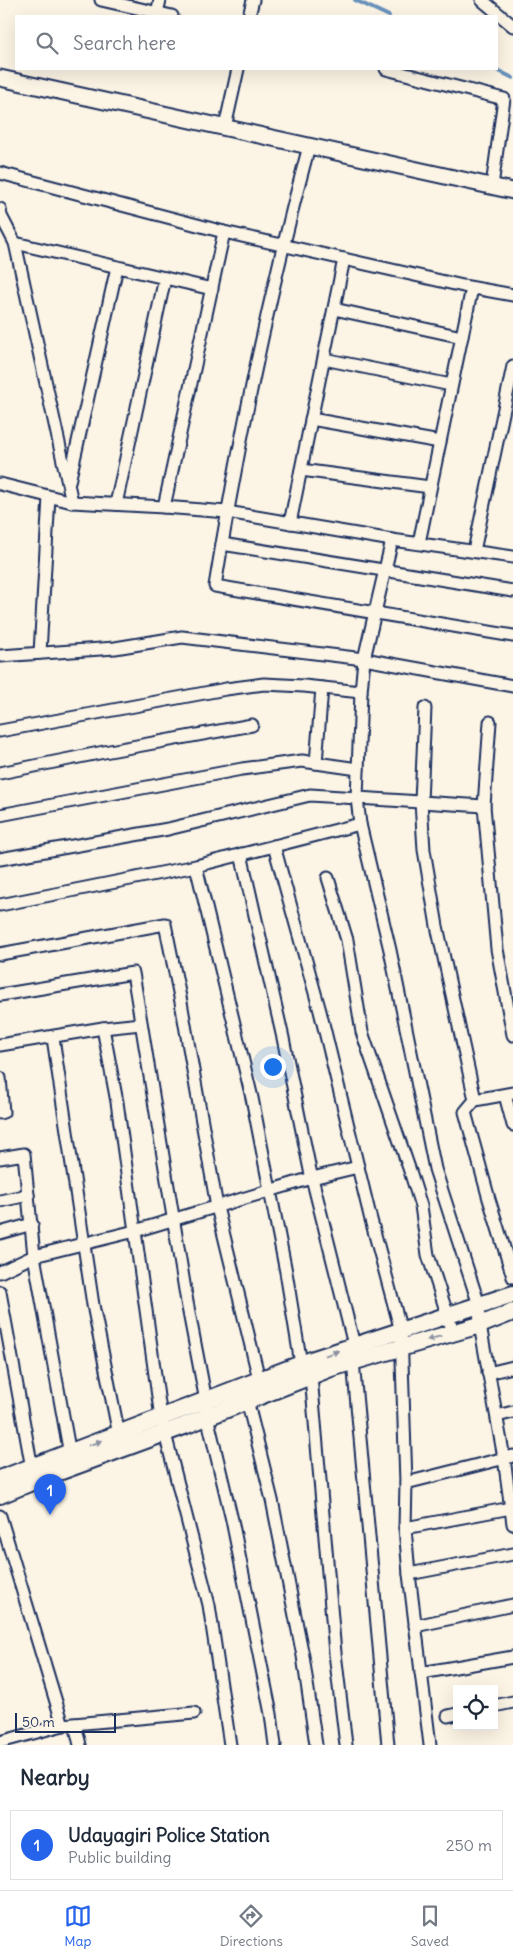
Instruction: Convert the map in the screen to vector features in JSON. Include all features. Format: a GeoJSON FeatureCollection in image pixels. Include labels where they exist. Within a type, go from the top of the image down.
{"type":"FeatureCollection","features":[{"type":"Feature","properties":{"kind":"main road"},"geometry":{"type":"LineString","coordinates":[[401,1339],[447,1316],[513,1294]]}},
{"type":"Feature","properties":{"kind":"main road"},"geometry":{"type":"LineString","coordinates":[[0,1480],[32,1474],[354,1353],[401,1339],[454,1332],[480,1325],[513,1312]]}},
{"type":"Feature","properties":{"kind":"main road"},"geometry":{"type":"LineString","coordinates":[[0,1495],[32,1474]]}},
{"type":"Feature","properties":{"kind":"street"},"geometry":{"type":"LineString","coordinates":[[101,0],[167,15]]}},
{"type":"Feature","properties":{"kind":"street"},"geometry":{"type":"LineString","coordinates":[[157,13],[160,0]]}},
{"type":"Feature","properties":{"kind":"street"},"geometry":{"type":"LineString","coordinates":[[249,15],[253,0]]}},
{"type":"Feature","properties":{"kind":"street"},"geometry":{"type":"LineString","coordinates":[[482,0],[513,26]]}},
{"type":"Feature","properties":{"kind":"street"},"geometry":{"type":"LineString","coordinates":[[225,127],[238,70]]}},
{"type":"Feature","properties":{"kind":"street"},"geometry":{"type":"LineString","coordinates":[[390,70],[504,99],[492,186]]}},
{"type":"Feature","properties":{"kind":"street"},"geometry":{"type":"LineString","coordinates":[[0,78],[513,191]]}},
{"type":"Feature","properties":{"kind":"street"},"geometry":{"type":"LineString","coordinates":[[309,146],[282,245],[227,512],[215,586],[513,636]]}},
{"type":"Feature","properties":{"kind":"street"},"geometry":{"type":"LineString","coordinates":[[0,173],[224,232],[472,288],[513,295]]}},
{"type":"Feature","properties":{"kind":"street"},"geometry":{"type":"LineString","coordinates":[[0,209],[2,222],[15,243],[72,502]]}},
{"type":"Feature","properties":{"kind":"street"},"geometry":{"type":"LineString","coordinates":[[164,507],[224,232]]}},
{"type":"Feature","properties":{"kind":"street"},"geometry":{"type":"LineString","coordinates":[[15,243],[212,289]]}},
{"type":"Feature","properties":{"kind":"street"},"geometry":{"type":"LineString","coordinates":[[290,523],[344,259]]}},
{"type":"Feature","properties":{"kind":"street"},"geometry":{"type":"LineString","coordinates":[[68,486],[117,267]]}},
{"type":"Feature","properties":{"kind":"street"},"geometry":{"type":"LineString","coordinates":[[116,504],[165,278]]}},
{"type":"Feature","properties":{"kind":"street"},"geometry":{"type":"LineString","coordinates":[[419,543],[472,288]]}},
{"type":"Feature","properties":{"kind":"street"},"geometry":{"type":"LineString","coordinates":[[334,309],[462,337]]}},
{"type":"Feature","properties":{"kind":"street"},"geometry":{"type":"LineString","coordinates":[[324,359],[452,385]]}},
{"type":"Feature","properties":{"kind":"street"},"geometry":{"type":"LineString","coordinates":[[474,551],[513,366]]}},
{"type":"Feature","properties":{"kind":"street"},"geometry":{"type":"LineString","coordinates":[[311,419],[440,442]]}},
{"type":"Feature","properties":{"kind":"street"},"geometry":{"type":"LineString","coordinates":[[301,470],[430,487]]}},
{"type":"Feature","properties":{"kind":"street"},"geometry":{"type":"LineString","coordinates":[[0,484],[72,502],[227,512],[392,540],[513,557]]}},
{"type":"Feature","properties":{"kind":"street"},"geometry":{"type":"LineString","coordinates":[[40,653],[49,496]]}},
{"type":"Feature","properties":{"kind":"street"},"geometry":{"type":"LineString","coordinates":[[392,540],[364,659],[357,798],[360,824],[390,950],[435,1169],[479,1305],[480,1325],[488,1373],[497,1416],[509,1457],[513,1524]]}},
{"type":"Feature","properties":{"kind":"street"},"geometry":{"type":"LineString","coordinates":[[222,544],[385,569],[513,592]]}},
{"type":"Feature","properties":{"kind":"street"},"geometry":{"type":"LineString","coordinates":[[1,654],[115,648],[182,637],[364,659],[513,686]]}},
{"type":"Feature","properties":{"kind":"street"},"geometry":{"type":"LineString","coordinates":[[0,732],[226,689],[264,684],[361,692]]}},
{"type":"Feature","properties":{"kind":"street"},"geometry":{"type":"LineString","coordinates":[[316,763],[322,688]]}},
{"type":"Feature","properties":{"kind":"street"},"geometry":{"type":"LineString","coordinates":[[425,708],[421,802],[424,850],[475,1100]]}},
{"type":"Feature","properties":{"kind":"street"},"geometry":{"type":"LineString","coordinates":[[490,722],[484,806],[497,949],[513,1035]]}},
{"type":"Feature","properties":{"kind":"street"},"geometry":{"type":"LineString","coordinates":[[0,773],[252,725]]}},
{"type":"Feature","properties":{"kind":"street"},"geometry":{"type":"LineString","coordinates":[[0,815],[242,769],[302,761],[358,769]]}},
{"type":"Feature","properties":{"kind":"street"},"geometry":{"type":"LineString","coordinates":[[0,859],[168,829],[310,795],[484,806]]}},
{"type":"Feature","properties":{"kind":"street"},"geometry":{"type":"LineString","coordinates":[[0,905],[196,866],[360,824]]}},
{"type":"Feature","properties":{"kind":"street"},"geometry":{"type":"LineString","coordinates":[[274,846],[320,1011],[401,1339],[406,1483],[405,1528],[408,1574],[430,1745]]}},
{"type":"Feature","properties":{"kind":"street"},"geometry":{"type":"LineString","coordinates":[[241,854],[283,1038],[312,1178],[354,1353],[388,1745]]}},
{"type":"Feature","properties":{"kind":"street"},"geometry":{"type":"LineString","coordinates":[[196,866],[252,1098],[306,1370],[346,1745]]}},
{"type":"Feature","properties":{"kind":"street"},"geometry":{"type":"LineString","coordinates":[[328,878],[347,940],[362,1032],[421,1206],[428,1255],[447,1316],[454,1332]]}},
{"type":"Feature","properties":{"kind":"street"},"geometry":{"type":"LineString","coordinates":[[0,954],[165,924],[181,1002],[217,1207],[262,1387]]}},
{"type":"Feature","properties":{"kind":"street"},"geometry":{"type":"LineString","coordinates":[[0,995],[133,973],[187,1302],[207,1409],[232,1520],[271,1714],[275,1745]]}},
{"type":"Feature","properties":{"kind":"street"},"geometry":{"type":"LineString","coordinates":[[0,1045],[53,1038],[103,1028],[141,1024]]}},
{"type":"Feature","properties":{"kind":"street"},"geometry":{"type":"LineString","coordinates":[[103,1028],[117,1102],[163,1425],[209,1605],[230,1745]]}},
{"type":"Feature","properties":{"kind":"street"},"geometry":{"type":"LineString","coordinates":[[53,1038],[93,1305],[120,1441]]}},
{"type":"Feature","properties":{"kind":"street"},"geometry":{"type":"LineString","coordinates":[[0,1078],[3,1112],[0,1113]]}},
{"type":"Feature","properties":{"kind":"street"},"geometry":{"type":"LineString","coordinates":[[513,1125],[509,1094],[475,1100],[465,1112],[488,1199],[513,1277]]}},
{"type":"Feature","properties":{"kind":"street"},"geometry":{"type":"LineString","coordinates":[[0,1158],[24,1154],[34,1256],[71,1460]]}},
{"type":"Feature","properties":{"kind":"street"},"geometry":{"type":"LineString","coordinates":[[0,1272],[34,1256],[135,1231],[312,1178],[358,1167]]}},
{"type":"Feature","properties":{"kind":"street"},"geometry":{"type":"LineString","coordinates":[[0,1201],[28,1195]]}},
{"type":"Feature","properties":{"kind":"street"},"geometry":{"type":"LineString","coordinates":[[0,1233],[32,1224]]}},
{"type":"Feature","properties":{"kind":"street"},"geometry":{"type":"LineString","coordinates":[[0,1292],[32,1474]]}},
{"type":"Feature","properties":{"kind":"street"},"geometry":{"type":"LineString","coordinates":[[488,1373],[513,1367]]}},
{"type":"Feature","properties":{"kind":"street"},"geometry":{"type":"LineString","coordinates":[[245,1394],[272,1500],[302,1646],[316,1745]]}},
{"type":"Feature","properties":{"kind":"street"},"geometry":{"type":"LineString","coordinates":[[497,1416],[513,1412]]}},
{"type":"Feature","properties":{"kind":"street"},"geometry":{"type":"LineString","coordinates":[[406,1483],[509,1457]]}},
{"type":"Feature","properties":{"kind":"street"},"geometry":{"type":"LineString","coordinates":[[405,1528],[511,1504]]}},
{"type":"Feature","properties":{"kind":"street"},"geometry":{"type":"LineString","coordinates":[[0,1516],[63,1725]]}},
{"type":"Feature","properties":{"kind":"street"},"geometry":{"type":"LineString","coordinates":[[408,1574],[513,1554]]}},
{"type":"Feature","properties":{"kind":"street"},"geometry":{"type":"LineString","coordinates":[[415,1626],[513,1605]]}},
{"type":"Feature","properties":{"kind":"street"},"geometry":{"type":"LineString","coordinates":[[421,1673],[513,1657]]}},
{"type":"Feature","properties":{"kind":"street"},"geometry":{"type":"LineString","coordinates":[[498,1705],[513,1702]]}},
{"type":"Feature","properties":{"kind":"street"},"geometry":{"type":"LineString","coordinates":[[0,1742],[63,1725],[194,1712]]}},
{"type":"Feature","properties":{"kind":"street"},"geometry":{"type":"LineString","coordinates":[[75,1724],[80,1745]]}},
{"type":"Feature","properties":{"kind":"waterway"},"geometry":{"type":"LineString","coordinates":[[355,0],[387,15]]}},
{"type":"Feature","properties":{"kind":"waterway"},"geometry":{"type":"LineString","coordinates":[[497,70],[513,78]]}},
{"type":"Feature","properties":{"kind":"place","name":"Udayagiri Police Station"},"geometry":{"type":"Point","coordinates":[50,1515]}}]}
